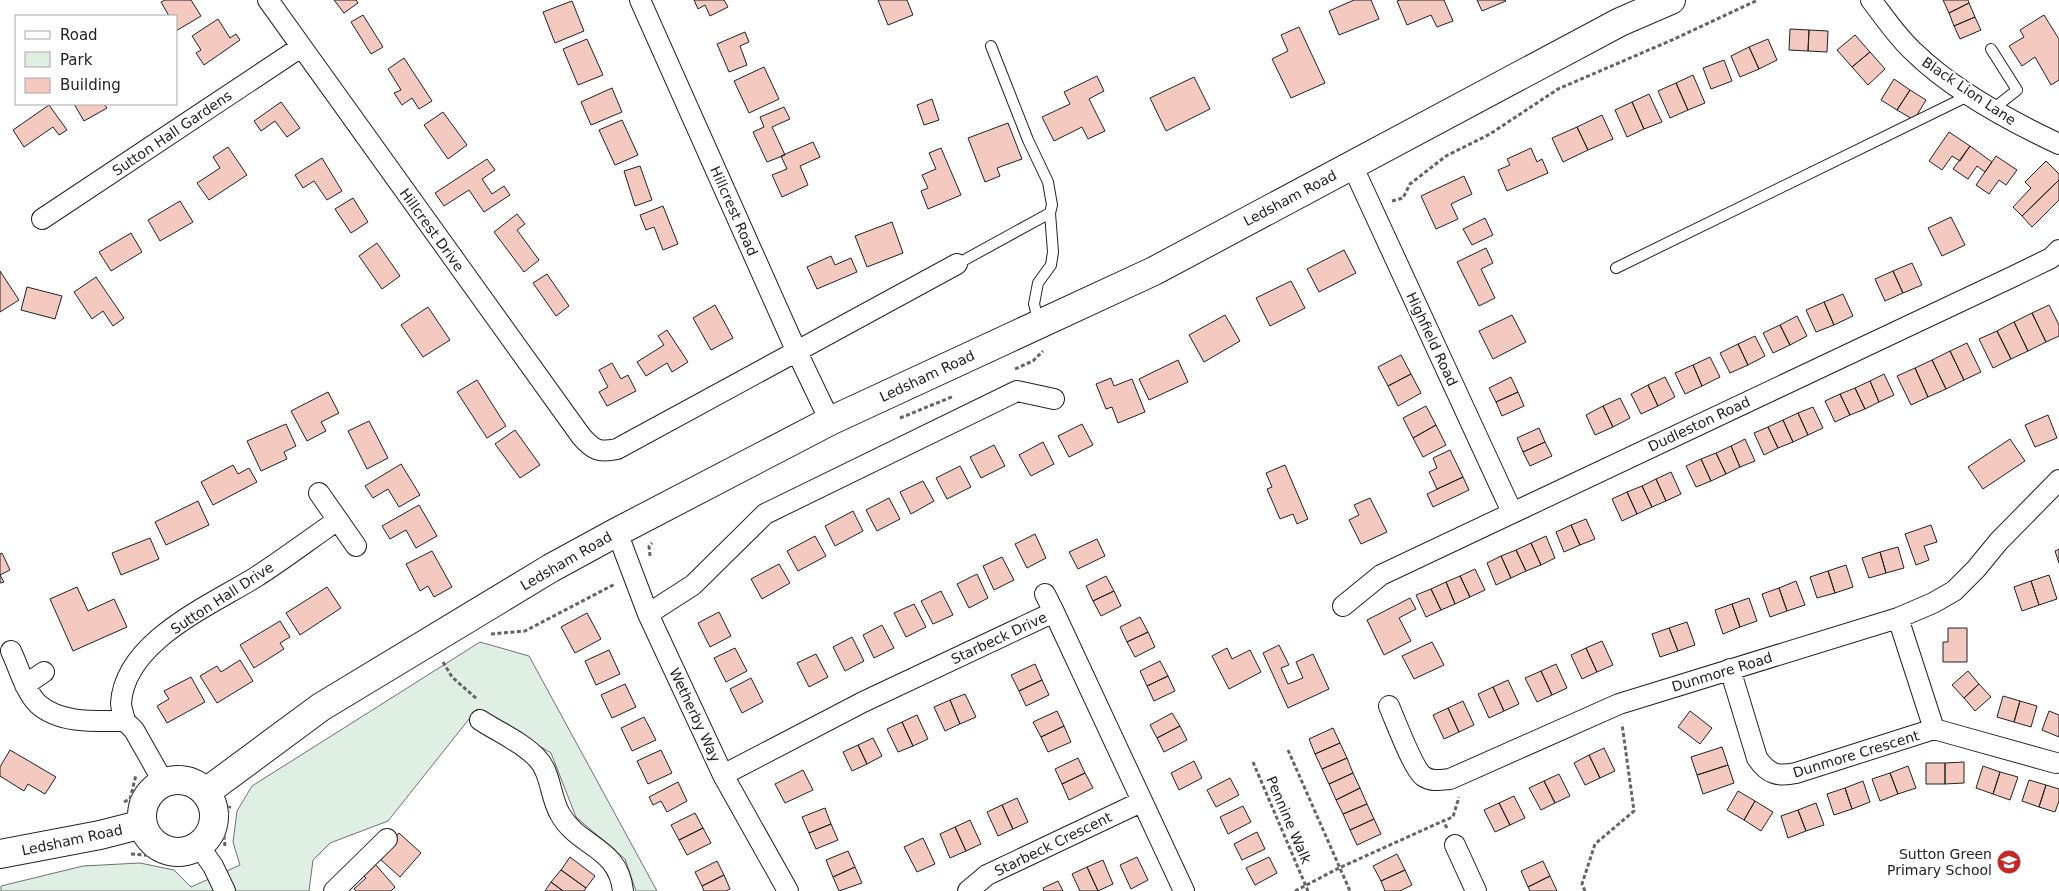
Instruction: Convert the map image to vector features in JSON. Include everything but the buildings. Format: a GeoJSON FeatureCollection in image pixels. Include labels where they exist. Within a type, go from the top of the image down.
{"type":"FeatureCollection","features":[{"type":"Feature","properties":{"kind":"main road","name":"Ledsham Road"},"geometry":{"type":"LineString","coordinates":[[214,786],[321,707],[551,568],[617,532],[830,421],[1043,336],[1154,271],[1352,165],[1620,22],[1671,0]]}},
{"type":"Feature","properties":{"kind":"main road"},"geometry":{"type":"LineString","coordinates":[[158,773],[174,780],[186,781],[197,785],[214,786],[214,822],[206,856],[163,849],[154,843],[147,834],[143,824],[142,811],[146,800],[153,790],[158,773]]}},
{"type":"Feature","properties":{"kind":"main road","name":"Ledsham Road"},"geometry":{"type":"LineString","coordinates":[[0,854],[100,836],[143,824]]}},
{"type":"Feature","properties":{"kind":"street","name":"Hillcrest Drive"},"geometry":{"type":"LineString","coordinates":[[268,0],[589,446],[603,452],[617,449],[796,350]]}},
{"type":"Feature","properties":{"kind":"street","name":"Hillcrest Road"},"geometry":{"type":"LineString","coordinates":[[640,0],[796,350],[830,421]]}},
{"type":"Feature","properties":{"kind":"street","name":"Black Lion Lane"},"geometry":{"type":"LineString","coordinates":[[1871,0],[1914,53],[1942,76],[2026,129],[2059,144]]}},
{"type":"Feature","properties":{"kind":"street","name":"Sutton Hall Gardens"},"geometry":{"type":"LineString","coordinates":[[42,219],[301,47]]}},
{"type":"Feature","properties":{"kind":"street","name":"Highfield Road"},"geometry":{"type":"LineString","coordinates":[[1352,165],[1512,512]]}},
{"type":"Feature","properties":{"kind":"street","name":"Dudleston Road"},"geometry":{"type":"LineString","coordinates":[[1343,606],[1380,575],[2012,277],[2051,258],[2059,250]]}},
{"type":"Feature","properties":{"kind":"street"},"geometry":{"type":"LineString","coordinates":[[796,350],[957,264]]}},
{"type":"Feature","properties":{"kind":"street"},"geometry":{"type":"LineString","coordinates":[[648,614],[693,585],[765,514],[1017,391],[1054,399]]}},
{"type":"Feature","properties":{"kind":"street","name":"Dunmore Road"},"geometry":{"type":"LineString","coordinates":[[1388,706],[1416,766],[1423,776],[1436,781],[1450,779],[1619,704],[1898,618],[1933,603],[1954,591],[1976,570],[1999,541],[2059,480]]}},
{"type":"Feature","properties":{"kind":"street"},"geometry":{"type":"LineString","coordinates":[[319,493],[356,546]]}},
{"type":"Feature","properties":{"kind":"street","name":"Sutton Hall Drive"},"geometry":{"type":"LineString","coordinates":[[125,721],[121,704],[126,681],[141,656],[187,617],[255,577],[338,520]]}},
{"type":"Feature","properties":{"kind":"street","name":"Wetherby Way"},"geometry":{"type":"LineString","coordinates":[[617,532],[648,614],[723,776],[788,891]]}},
{"type":"Feature","properties":{"kind":"street"},"geometry":{"type":"LineString","coordinates":[[1045,594],[1054,612]]}},
{"type":"Feature","properties":{"kind":"street","name":"Starbeck Drive"},"geometry":{"type":"LineString","coordinates":[[723,776],[863,702],[1054,612],[1184,891]]}},
{"type":"Feature","properties":{"kind":"street","name":"Dunmore Crescent"},"geometry":{"type":"LineString","coordinates":[[1898,618],[1934,729]]}},
{"type":"Feature","properties":{"kind":"street"},"geometry":{"type":"LineString","coordinates":[[12,651],[26,685],[38,704],[58,716],[91,721],[125,721],[134,730],[158,773]]}},
{"type":"Feature","properties":{"kind":"street","name":"Dunmore Crescent"},"geometry":{"type":"LineString","coordinates":[[1730,669],[1757,758],[1764,769],[1781,776],[1796,773],[1934,729],[2056,763]]}},
{"type":"Feature","properties":{"kind":"street"},"geometry":{"type":"LineString","coordinates":[[26,685],[44,672]]}},
{"type":"Feature","properties":{"kind":"street"},"geometry":{"type":"LineString","coordinates":[[480,720],[538,759],[548,777],[560,815],[574,830],[613,861],[619,870],[623,891]]}},
{"type":"Feature","properties":{"kind":"street","name":"Starbeck Crescent"},"geometry":{"type":"LineString","coordinates":[[968,891],[987,876],[1141,802]]}},
{"type":"Feature","properties":{"kind":"street"},"geometry":{"type":"LineString","coordinates":[[334,891],[387,839]]}},
{"type":"Feature","properties":{"kind":"street"},"geometry":{"type":"LineString","coordinates":[[1455,845],[1476,891]]}},
{"type":"Feature","properties":{"kind":"street"},"geometry":{"type":"LineString","coordinates":[[206,856],[225,891]]}},
{"type":"Feature","properties":{"kind":"lane"},"geometry":{"type":"LineString","coordinates":[[991,46],[1028,140],[1048,182],[1052,205],[1050,213],[1053,234],[1051,265],[1038,284],[1034,304],[1043,336]]}},
{"type":"Feature","properties":{"kind":"lane"},"geometry":{"type":"LineString","coordinates":[[1991,49],[2017,90],[1993,109]]}},
{"type":"Feature","properties":{"kind":"lane"},"geometry":{"type":"LineString","coordinates":[[1616,268],[1971,94]]}},
{"type":"Feature","properties":{"kind":"lane"},"geometry":{"type":"LineString","coordinates":[[957,264],[1050,213]]}},
{"type":"Feature","properties":{"kind":"path"},"geometry":{"type":"LineString","coordinates":[[1389,202],[1403,198],[1410,184],[1446,156],[1490,134],[1558,89],[1672,40],[1758,0]]}},
{"type":"Feature","properties":{"kind":"path"},"geometry":{"type":"LineString","coordinates":[[1007,373],[1033,361],[1043,336]]}},
{"type":"Feature","properties":{"kind":"path"},"geometry":{"type":"LineString","coordinates":[[899,419],[963,392]]}},
{"type":"Feature","properties":{"kind":"path"},"geometry":{"type":"LineString","coordinates":[[488,634],[525,631],[650,565],[649,546],[655,540]]}},
{"type":"Feature","properties":{"kind":"path"},"geometry":{"type":"LineString","coordinates":[[434,640],[452,677],[487,708],[480,720]]}},
{"type":"Feature","properties":{"kind":"path"},"geometry":{"type":"LineString","coordinates":[[1586,891],[1582,884],[1595,844],[1634,811],[1619,704]]}},
{"type":"Feature","properties":{"kind":"path","name":"Pennine Walk"},"geometry":{"type":"LineString","coordinates":[[1288,750],[1350,891]]}},
{"type":"Feature","properties":{"kind":"path"},"geometry":{"type":"LineString","coordinates":[[117,805],[130,799],[137,771],[158,773],[166,758],[189,771],[209,762],[214,786],[234,797],[223,826],[226,856],[206,856],[200,870],[168,857],[125,853]]}},
{"type":"Feature","properties":{"kind":"path","name":"Pennine Walk"},"geometry":{"type":"LineString","coordinates":[[1253,762],[1308,891]]}},
{"type":"Feature","properties":{"kind":"path"},"geometry":{"type":"LineString","coordinates":[[1455,845],[1443,821],[1453,817],[1457,808],[1465,772]]}},
{"type":"Feature","properties":{"kind":"path","name":"Pennine Walk"},"geometry":{"type":"LineString","coordinates":[[1295,891],[1339,868],[1443,821]]}},
{"type":"Feature","properties":{"kind":"green space"},"geometry":{"type":"Polygon","coordinates":[[[480,642],[529,656],[657,891],[636,891],[625,859],[576,817],[551,753],[477,709],[388,821],[330,843],[313,860],[309,891],[1,891],[1,886],[83,866],[140,863],[174,870],[191,887],[240,865],[233,842],[237,811],[252,786],[480,642]]]}},
{"type":"Feature","properties":{"kind":"place","name":"Sutton Green Primary School"},"geometry":{"type":"Point","coordinates":[2009,862]}}]}
